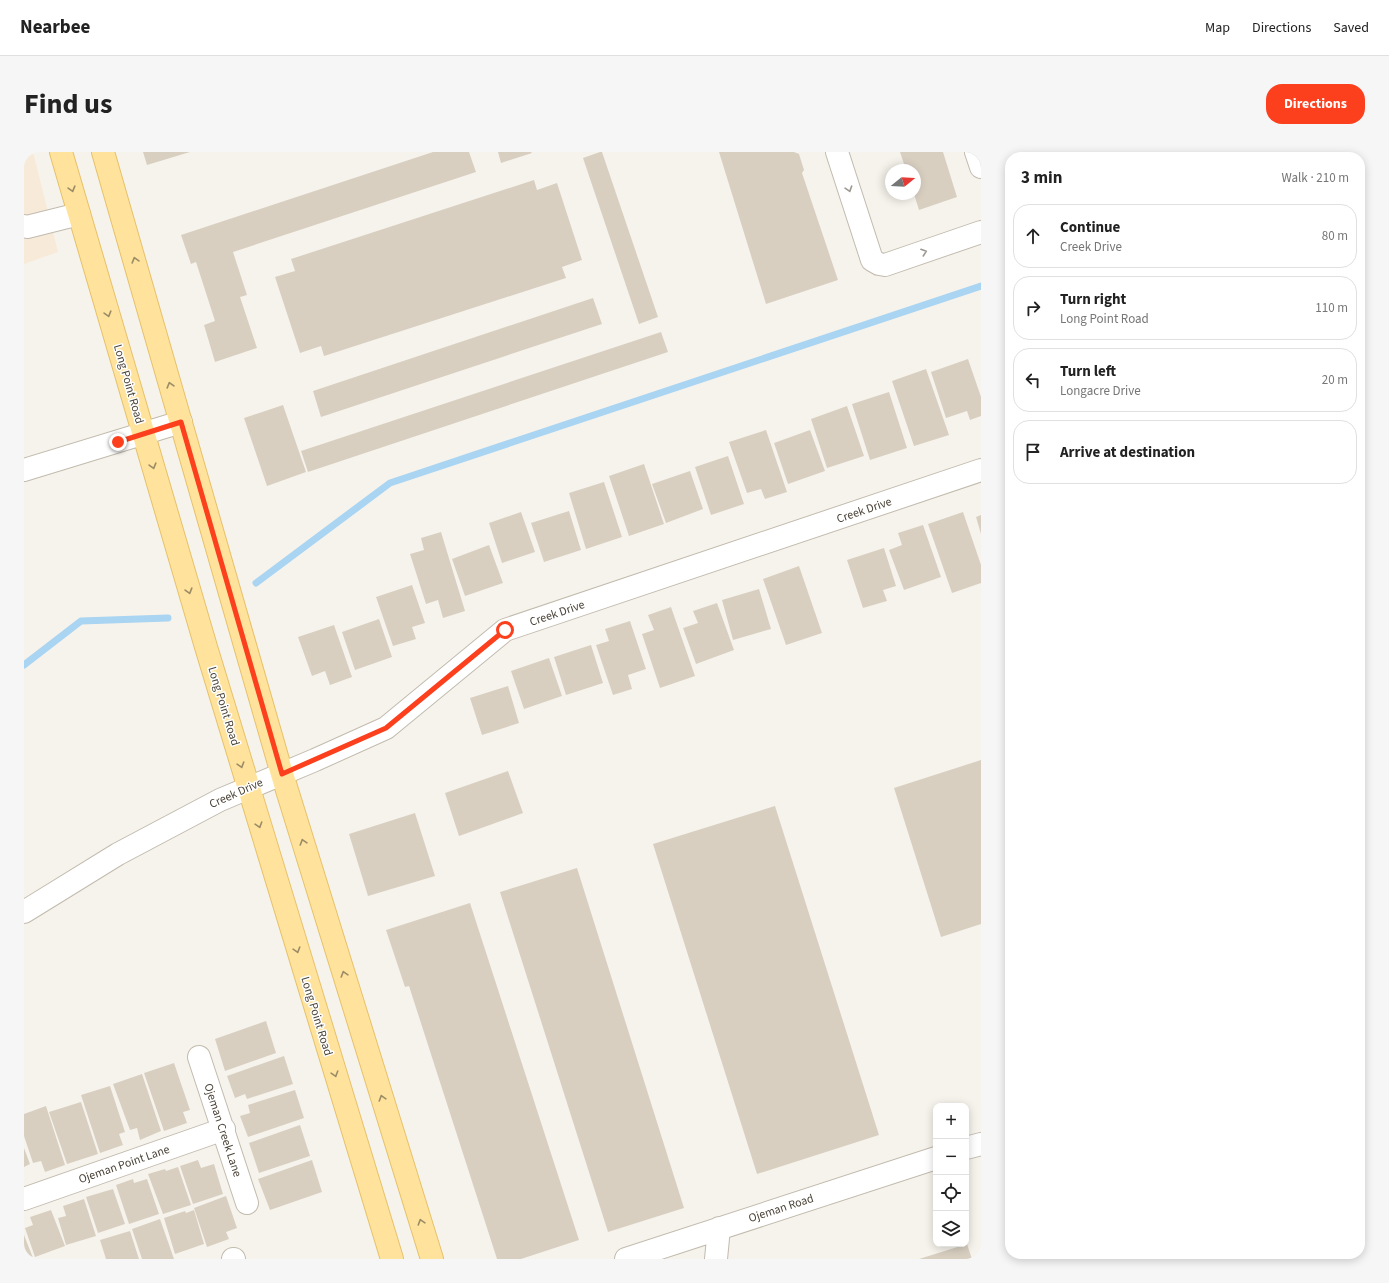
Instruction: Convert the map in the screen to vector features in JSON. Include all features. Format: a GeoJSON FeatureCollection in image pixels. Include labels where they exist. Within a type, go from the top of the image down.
{"type":"FeatureCollection","features":[{"type":"Feature","properties":{"kind":"main road","name":"Long Point Road"},"geometry":{"type":"LineString","coordinates":[[61,152],[248,788],[392,1259]]}},
{"type":"Feature","properties":{"kind":"main road"},"geometry":{"type":"LineString","coordinates":[[103,152],[282,774],[432,1259]]}},
{"type":"Feature","properties":{"kind":"street"},"geometry":{"type":"LineString","coordinates":[[837,152],[872,260],[878,264],[885,266],[981,232]]}},
{"type":"Feature","properties":{"kind":"street"},"geometry":{"type":"LineString","coordinates":[[976,152],[981,167]]}},
{"type":"Feature","properties":{"kind":"street"},"geometry":{"type":"LineString","coordinates":[[24,226],[27,227],[79,214]]}},
{"type":"Feature","properties":{"kind":"street"},"geometry":{"type":"LineString","coordinates":[[24,470],[181,422]]}},
{"type":"Feature","properties":{"kind":"street","name":"Creek Drive"},"geometry":{"type":"LineString","coordinates":[[24,912],[118,854],[220,800],[386,728],[505,630],[981,470]]}},
{"type":"Feature","properties":{"kind":"street","name":"Ojeman Creek Lane"},"geometry":{"type":"LineString","coordinates":[[199,1057],[224,1129],[247,1203]]}},
{"type":"Feature","properties":{"kind":"street","name":"Ojeman Point Lane"},"geometry":{"type":"LineString","coordinates":[[24,1199],[224,1129]]}},
{"type":"Feature","properties":{"kind":"street"},"geometry":{"type":"LineString","coordinates":[[969,1147],[981,1144]]}},
{"type":"Feature","properties":{"kind":"street","name":"Ojeman Road"},"geometry":{"type":"LineString","coordinates":[[626,1259],[933,1159]]}},
{"type":"Feature","properties":{"kind":"street"},"geometry":{"type":"LineString","coordinates":[[716,1259],[720,1228]]}},
{"type":"Feature","properties":{"kind":"shaded area"},"geometry":{"type":"Polygon","coordinates":[[[24,152],[33,152],[58,252],[24,264],[24,152]]]}},
{"type":"Feature","properties":{"kind":"building"},"geometry":{"type":"Polygon","coordinates":[[[143,152],[190,152],[147,165],[143,152]]]}},
{"type":"Feature","properties":{"kind":"building"},"geometry":{"type":"Polygon","coordinates":[[[433,152],[469,152],[476,172],[233,252],[247,295],[240,297],[257,348],[215,362],[204,325],[215,321],[196,262],[191,264],[181,235],[433,152]]]}},
{"type":"Feature","properties":{"kind":"building"},"geometry":{"type":"Polygon","coordinates":[[[498,152],[531,152],[532,153],[501,163],[498,152]]]}},
{"type":"Feature","properties":{"kind":"building"},"geometry":{"type":"Polygon","coordinates":[[[602,152],[658,317],[639,324],[583,158],[602,152]]]}},
{"type":"Feature","properties":{"kind":"building"},"geometry":{"type":"Polygon","coordinates":[[[719,152],[794,152],[799,154],[804,170],[802,173],[838,280],[766,304],[719,152]]]}},
{"type":"Feature","properties":{"kind":"building"},"geometry":{"type":"Polygon","coordinates":[[[900,152],[943,152],[957,197],[919,210],[916,200],[921,200],[921,164],[904,164],[900,152]]]}},
{"type":"Feature","properties":{"kind":"building"},"geometry":{"type":"Polygon","coordinates":[[[534,180],[537,190],[557,183],[582,260],[562,267],[566,278],[324,356],[321,346],[300,353],[275,277],[295,271],[291,259],[534,180]]]}},
{"type":"Feature","properties":{"kind":"building"},"geometry":{"type":"Polygon","coordinates":[[[593,298],[602,324],[321,417],[313,391],[593,298]]]}},
{"type":"Feature","properties":{"kind":"building"},"geometry":{"type":"Polygon","coordinates":[[[661,332],[668,352],[308,472],[301,451],[661,332]]]}},
{"type":"Feature","properties":{"kind":"building"},"geometry":{"type":"Polygon","coordinates":[[[968,359],[981,397],[981,416],[970,420],[967,411],[946,418],[931,372],[968,359]]]}},
{"type":"Feature","properties":{"kind":"building"},"geometry":{"type":"Polygon","coordinates":[[[926,369],[949,435],[914,446],[892,381],[926,369]]]}},
{"type":"Feature","properties":{"kind":"building"},"geometry":{"type":"Polygon","coordinates":[[[889,392],[907,448],[870,460],[852,404],[889,392]]]}},
{"type":"Feature","properties":{"kind":"building"},"geometry":{"type":"Polygon","coordinates":[[[283,405],[306,472],[267,486],[244,418],[283,405]]]}},
{"type":"Feature","properties":{"kind":"building"},"geometry":{"type":"Polygon","coordinates":[[[847,406],[864,456],[827,468],[811,419],[847,406]]]}},
{"type":"Feature","properties":{"kind":"building"},"geometry":{"type":"Polygon","coordinates":[[[766,430],[787,492],[765,499],[761,489],[747,493],[729,442],[766,430]]]}},
{"type":"Feature","properties":{"kind":"building"},"geometry":{"type":"Polygon","coordinates":[[[810,430],[825,471],[788,484],[774,443],[810,430]]]}},
{"type":"Feature","properties":{"kind":"building"},"geometry":{"type":"Polygon","coordinates":[[[728,456],[744,504],[711,515],[695,467],[728,456]]]}},
{"type":"Feature","properties":{"kind":"building"},"geometry":{"type":"Polygon","coordinates":[[[644,464],[664,524],[629,536],[609,476],[644,464]]]}},
{"type":"Feature","properties":{"kind":"building"},"geometry":{"type":"Polygon","coordinates":[[[690,471],[703,509],[666,523],[652,484],[690,471]]]}},
{"type":"Feature","properties":{"kind":"building"},"geometry":{"type":"Polygon","coordinates":[[[604,482],[622,537],[586,549],[569,493],[604,482]]]}},
{"type":"Feature","properties":{"kind":"building"},"geometry":{"type":"Polygon","coordinates":[[[569,511],[581,550],[544,562],[531,523],[569,511]]]}},
{"type":"Feature","properties":{"kind":"building"},"geometry":{"type":"Polygon","coordinates":[[[521,512],[535,552],[502,563],[489,523],[521,512]]]}},
{"type":"Feature","properties":{"kind":"building"},"geometry":{"type":"Polygon","coordinates":[[[963,512],[981,565],[981,583],[952,593],[928,524],[963,512]]]}},
{"type":"Feature","properties":{"kind":"building"},"geometry":{"type":"Polygon","coordinates":[[[981,515],[981,534],[976,517],[981,515]]]}},
{"type":"Feature","properties":{"kind":"building"},"geometry":{"type":"Polygon","coordinates":[[[923,525],[941,577],[904,590],[889,550],[902,545],[898,533],[923,525]]]}},
{"type":"Feature","properties":{"kind":"building"},"geometry":{"type":"Polygon","coordinates":[[[441,532],[465,611],[443,618],[438,600],[426,604],[410,554],[424,550],[421,538],[441,532]]]}},
{"type":"Feature","properties":{"kind":"building"},"geometry":{"type":"Polygon","coordinates":[[[489,545],[503,583],[465,596],[452,559],[489,545]]]}},
{"type":"Feature","properties":{"kind":"building"},"geometry":{"type":"Polygon","coordinates":[[[884,548],[896,586],[883,590],[887,601],[863,608],[847,560],[884,548]]]}},
{"type":"Feature","properties":{"kind":"building"},"geometry":{"type":"Polygon","coordinates":[[[799,566],[822,633],[786,645],[763,579],[799,566]]]}},
{"type":"Feature","properties":{"kind":"building"},"geometry":{"type":"Polygon","coordinates":[[[412,585],[425,623],[412,627],[416,639],[393,646],[376,597],[412,585]]]}},
{"type":"Feature","properties":{"kind":"building"},"geometry":{"type":"Polygon","coordinates":[[[759,589],[771,629],[733,640],[722,600],[759,589]]]}},
{"type":"Feature","properties":{"kind":"building"},"geometry":{"type":"Polygon","coordinates":[[[717,603],[734,650],[696,664],[683,628],[698,623],[693,611],[717,603]]]}},
{"type":"Feature","properties":{"kind":"building"},"geometry":{"type":"Polygon","coordinates":[[[671,607],[695,676],[660,688],[642,634],[654,630],[648,615],[671,607]]]}},
{"type":"Feature","properties":{"kind":"building"},"geometry":{"type":"Polygon","coordinates":[[[379,619],[392,657],[355,670],[342,632],[379,619]]]}},
{"type":"Feature","properties":{"kind":"building"},"geometry":{"type":"Polygon","coordinates":[[[630,621],[646,669],[628,675],[632,689],[613,695],[596,645],[609,641],[605,629],[630,621]]]}},
{"type":"Feature","properties":{"kind":"building"},"geometry":{"type":"Polygon","coordinates":[[[334,625],[352,677],[330,685],[325,671],[312,676],[298,637],[334,625]]]}},
{"type":"Feature","properties":{"kind":"building"},"geometry":{"type":"Polygon","coordinates":[[[591,645],[603,683],[566,695],[554,657],[591,645]]]}},
{"type":"Feature","properties":{"kind":"building"},"geometry":{"type":"Polygon","coordinates":[[[549,658],[562,696],[524,709],[511,671],[549,658]]]}},
{"type":"Feature","properties":{"kind":"building"},"geometry":{"type":"Polygon","coordinates":[[[508,686],[519,723],[482,735],[470,698],[508,686]]]}},
{"type":"Feature","properties":{"kind":"building"},"geometry":{"type":"Polygon","coordinates":[[[981,760],[981,924],[941,937],[894,788],[981,760]]]}},
{"type":"Feature","properties":{"kind":"building"},"geometry":{"type":"Polygon","coordinates":[[[508,771],[523,813],[459,836],[445,793],[508,771]]]}},
{"type":"Feature","properties":{"kind":"building"},"geometry":{"type":"Polygon","coordinates":[[[775,806],[879,1135],[757,1174],[653,844],[775,806]]]}},
{"type":"Feature","properties":{"kind":"building"},"geometry":{"type":"Polygon","coordinates":[[[415,813],[435,876],[368,896],[349,834],[415,813]]]}},
{"type":"Feature","properties":{"kind":"building"},"geometry":{"type":"Polygon","coordinates":[[[577,868],[684,1208],[608,1232],[500,892],[577,868]]]}},
{"type":"Feature","properties":{"kind":"building"},"geometry":{"type":"Polygon","coordinates":[[[470,903],[579,1240],[521,1259],[497,1259],[409,986],[405,987],[386,930],[470,903]]]}},
{"type":"Feature","properties":{"kind":"building"},"geometry":{"type":"Polygon","coordinates":[[[266,1021],[276,1053],[225,1071],[215,1039],[266,1021]]]}},
{"type":"Feature","properties":{"kind":"building"},"geometry":{"type":"Polygon","coordinates":[[[284,1056],[293,1084],[247,1099],[245,1094],[235,1098],[227,1076],[284,1056]]]}},
{"type":"Feature","properties":{"kind":"building"},"geometry":{"type":"Polygon","coordinates":[[[174,1063],[190,1110],[183,1112],[187,1123],[164,1131],[144,1073],[174,1063]]]}},
{"type":"Feature","properties":{"kind":"building"},"geometry":{"type":"Polygon","coordinates":[[[142,1074],[161,1131],[140,1140],[137,1128],[130,1130],[113,1084],[142,1074]]]}},
{"type":"Feature","properties":{"kind":"building"},"geometry":{"type":"Polygon","coordinates":[[[110,1086],[125,1132],[119,1134],[123,1145],[100,1153],[81,1095],[110,1086]]]}},
{"type":"Feature","properties":{"kind":"building"},"geometry":{"type":"Polygon","coordinates":[[[295,1090],[304,1118],[248,1137],[240,1116],[250,1113],[248,1105],[295,1090]]]}},
{"type":"Feature","properties":{"kind":"building"},"geometry":{"type":"Polygon","coordinates":[[[81,1102],[98,1154],[67,1164],[49,1112],[81,1102]]]}},
{"type":"Feature","properties":{"kind":"building"},"geometry":{"type":"Polygon","coordinates":[[[46,1106],[65,1165],[45,1172],[41,1161],[33,1163],[24,1136],[24,1114],[46,1106]]]}},
{"type":"Feature","properties":{"kind":"building"},"geometry":{"type":"Polygon","coordinates":[[[300,1125],[310,1156],[259,1173],[249,1143],[300,1125]]]}},
{"type":"Feature","properties":{"kind":"building"},"geometry":{"type":"Polygon","coordinates":[[[24,1148],[30,1164],[24,1167],[24,1148]]]}},
{"type":"Feature","properties":{"kind":"building"},"geometry":{"type":"Polygon","coordinates":[[[198,1160],[201,1168],[214,1164],[223,1194],[193,1204],[180,1166],[198,1160]]]}},
{"type":"Feature","properties":{"kind":"building"},"geometry":{"type":"Polygon","coordinates":[[[312,1160],[322,1192],[270,1210],[258,1179],[312,1160]]]}},
{"type":"Feature","properties":{"kind":"building"},"geometry":{"type":"Polygon","coordinates":[[[178,1167],[191,1205],[163,1214],[148,1174],[178,1167]]]}},
{"type":"Feature","properties":{"kind":"building"},"geometry":{"type":"Polygon","coordinates":[[[133,1179],[134,1183],[147,1179],[159,1214],[129,1224],[116,1185],[133,1179]]]}},
{"type":"Feature","properties":{"kind":"building"},"geometry":{"type":"Polygon","coordinates":[[[113,1189],[125,1224],[98,1233],[86,1197],[113,1189]]]}},
{"type":"Feature","properties":{"kind":"building"},"geometry":{"type":"Polygon","coordinates":[[[226,1196],[237,1228],[226,1232],[229,1239],[207,1247],[194,1208],[226,1196]]]}},
{"type":"Feature","properties":{"kind":"building"},"geometry":{"type":"Polygon","coordinates":[[[84,1199],[96,1236],[66,1245],[58,1218],[66,1216],[63,1206],[84,1199]]]}},
{"type":"Feature","properties":{"kind":"building"},"geometry":{"type":"Polygon","coordinates":[[[51,1210],[65,1246],[35,1257],[25,1228],[33,1225],[30,1217],[51,1210]]]}},
{"type":"Feature","properties":{"kind":"building"},"geometry":{"type":"Polygon","coordinates":[[[194,1210],[204,1244],[175,1254],[164,1218],[185,1211],[186,1213],[194,1210]]]}},
{"type":"Feature","properties":{"kind":"building"},"geometry":{"type":"Polygon","coordinates":[[[160,1219],[174,1259],[142,1259],[132,1229],[160,1219]]]}},
{"type":"Feature","properties":{"kind":"building"},"geometry":{"type":"Polygon","coordinates":[[[130,1231],[139,1259],[106,1259],[100,1240],[130,1231]]]}},
{"type":"Feature","properties":{"kind":"building"},"geometry":{"type":"Polygon","coordinates":[[[24,1235],[33,1258],[30,1259],[24,1259],[24,1235]]]}},
{"type":"Feature","properties":{"kind":"building"},"geometry":{"type":"Polygon","coordinates":[[[957,1247],[968,1247],[972,1259],[919,1259],[957,1247]]]}},
{"type":"Feature","properties":{"kind":"waterway"},"geometry":{"type":"LineString","coordinates":[[256,583],[390,483],[981,286]]}},
{"type":"Feature","properties":{"kind":"waterway"},"geometry":{"type":"LineString","coordinates":[[24,665],[81,621],[168,618]]}},
{"type":"Feature","properties":{"kind":"route"},"geometry":{"type":"LineString","coordinates":[[118,442],[181,422],[282,774],[386,728],[505,630]]}}]}
